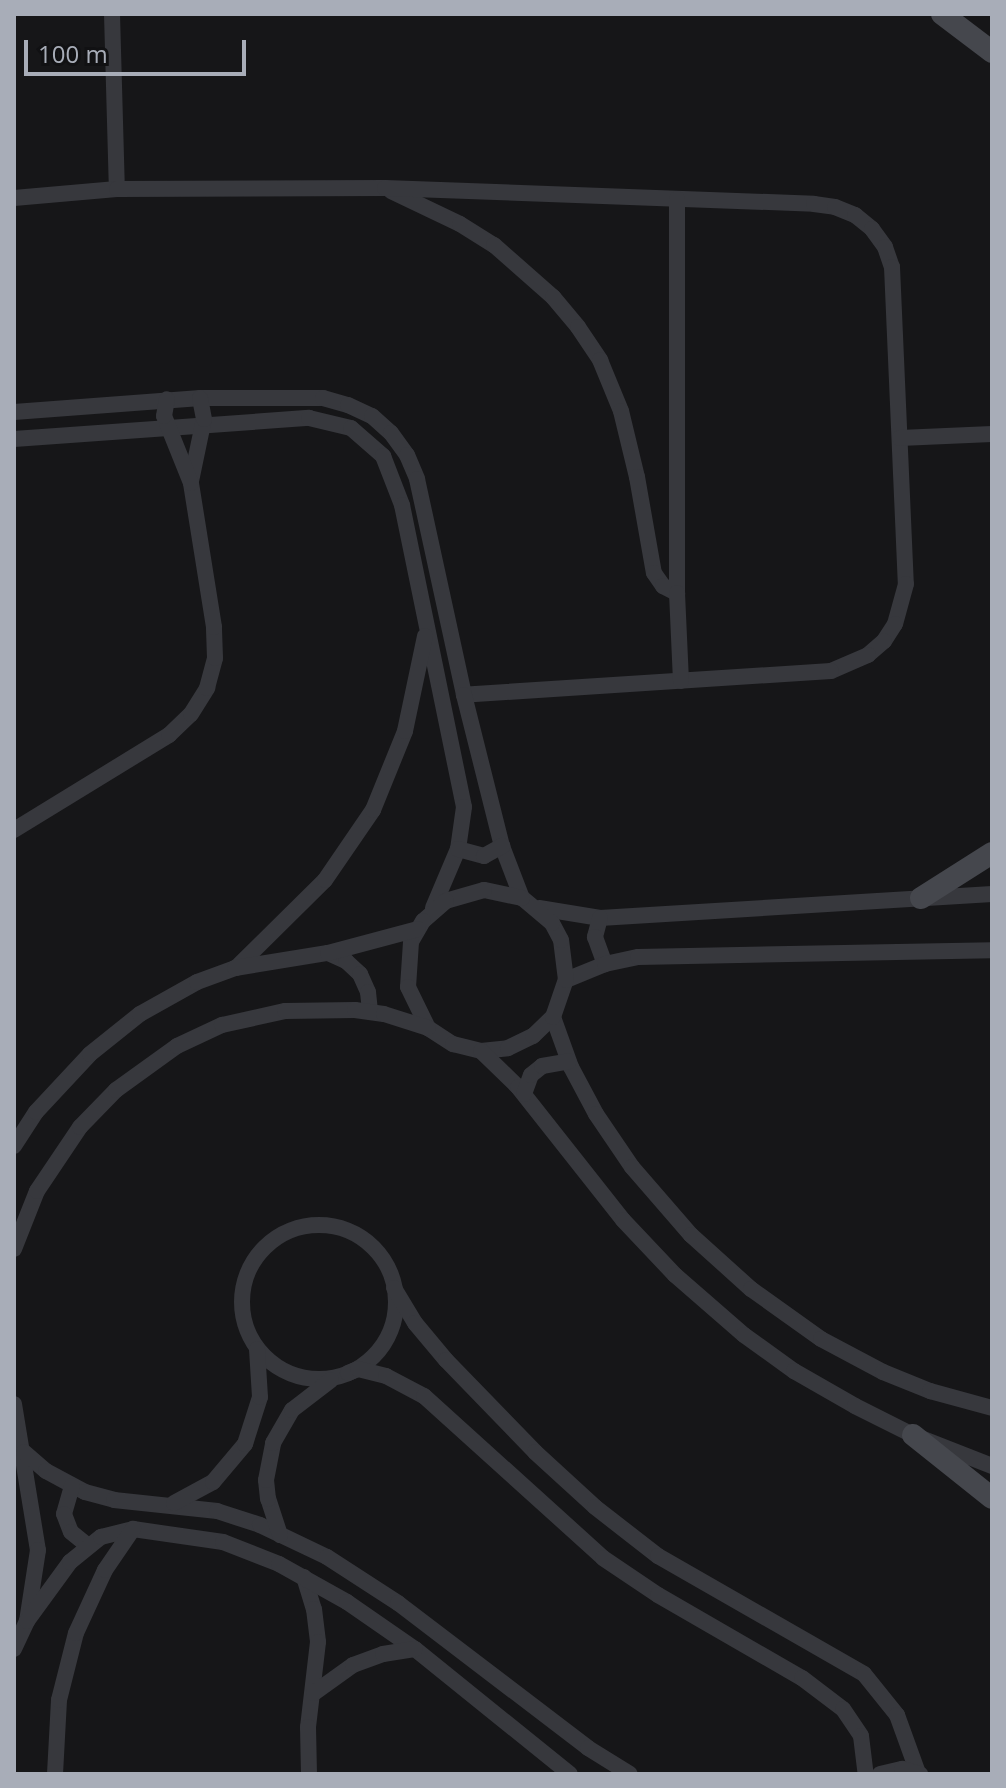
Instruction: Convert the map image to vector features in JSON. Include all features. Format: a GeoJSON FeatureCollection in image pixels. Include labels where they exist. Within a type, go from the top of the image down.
{"type":"FeatureCollection","features":[{"type":"Feature","properties":{"kind":"street"},"geometry":{"type":"LineString","coordinates":[[112,14],[117,189]]}},
{"type":"Feature","properties":{"kind":"street"},"geometry":{"type":"LineString","coordinates":[[942,14],[992,52]]}},
{"type":"Feature","properties":{"kind":"street"},"geometry":{"type":"LineString","coordinates":[[385,188],[460,224],[494,245],[535,278],[578,327],[600,360],[621,411],[637,477],[654,573],[663,586],[677,593]]}},
{"type":"Feature","properties":{"kind":"street"},"geometry":{"type":"LineString","coordinates":[[14,198],[117,189],[385,188],[835,207],[855,215],[872,229],[885,247],[892,267],[906,584],[903,604],[884,641],[859,660],[831,671],[464,695]]}},
{"type":"Feature","properties":{"kind":"street"},"geometry":{"type":"LineString","coordinates":[[677,199],[677,593],[681,681]]}},
{"type":"Feature","properties":{"kind":"street"},"geometry":{"type":"LineString","coordinates":[[191,483],[203,424],[200,398]]}},
{"type":"Feature","properties":{"kind":"street"},"geometry":{"type":"LineString","coordinates":[[14,412],[167,399],[323,398],[372,416],[391,433],[407,455],[417,479],[464,695],[502,846],[522,898]]}},
{"type":"Feature","properties":{"kind":"street"},"geometry":{"type":"LineString","coordinates":[[14,830],[169,735],[191,714],[207,688],[215,658],[214,627],[191,483],[168,427],[164,411],[167,399]]}},
{"type":"Feature","properties":{"kind":"street"},"geometry":{"type":"LineString","coordinates":[[14,439],[203,424],[309,418],[331,420],[368,440],[393,474],[463,797],[458,849],[430,914],[411,942],[406,972],[412,1001],[428,1028]]}},
{"type":"Feature","properties":{"kind":"street"},"geometry":{"type":"LineString","coordinates":[[900,438],[992,434]]}},
{"type":"Feature","properties":{"kind":"street"},"geometry":{"type":"LineString","coordinates":[[235,968],[325,880],[373,810],[405,731],[427,626]]}},
{"type":"Feature","properties":{"kind":"street"},"geometry":{"type":"LineString","coordinates":[[458,849],[470,855],[484,856],[502,846]]}},
{"type":"Feature","properties":{"kind":"street"},"geometry":{"type":"LineString","coordinates":[[921,898],[992,853]]}},
{"type":"Feature","properties":{"kind":"street"},"geometry":{"type":"LineString","coordinates":[[14,1249],[37,1191],[64,1147],[106,1099],[156,1059],[199,1034],[243,1019],[285,1011],[370,1012],[428,1028],[453,1044],[481,1051],[508,1048],[533,1036],[553,1017],[566,980],[561,940],[538,908],[522,898],[484,890],[464,893],[430,914]]}},
{"type":"Feature","properties":{"kind":"street"},"geometry":{"type":"LineString","coordinates":[[538,908],[600,918],[991,895]]}},
{"type":"Feature","properties":{"kind":"street"},"geometry":{"type":"LineString","coordinates":[[600,918],[595,937],[605,964]]}},
{"type":"Feature","properties":{"kind":"street"},"geometry":{"type":"LineString","coordinates":[[14,1146],[36,1112],[90,1054],[140,1014],[197,982],[235,968],[328,953],[418,929]]}},
{"type":"Feature","properties":{"kind":"street"},"geometry":{"type":"LineString","coordinates":[[566,980],[605,964],[638,957],[992,950]]}},
{"type":"Feature","properties":{"kind":"street"},"geometry":{"type":"LineString","coordinates":[[328,953],[346,961],[360,974],[368,992],[370,1012]]}},
{"type":"Feature","properties":{"kind":"street"},"geometry":{"type":"LineString","coordinates":[[553,1017],[569,1061],[596,1114],[632,1167],[691,1235],[751,1289],[821,1339],[883,1372],[930,1391],[992,1408]]}},
{"type":"Feature","properties":{"kind":"street"},"geometry":{"type":"LineString","coordinates":[[481,1051],[524,1094],[623,1220],[687,1285],[744,1335],[794,1371],[913,1435],[992,1466]]}},
{"type":"Feature","properties":{"kind":"street"},"geometry":{"type":"LineString","coordinates":[[524,1094],[531,1075],[542,1066],[569,1061]]}},
{"type":"Feature","properties":{"kind":"street"},"geometry":{"type":"LineString","coordinates":[[394,1288],[394,1314],[386,1338],[363,1364],[343,1375],[307,1378],[279,1368],[257,1348],[245,1323],[245,1281],[266,1246],[290,1231],[327,1225],[360,1237],[386,1264],[394,1288],[415,1323],[446,1360],[526,1443],[595,1507],[658,1556],[843,1659],[874,1683],[903,1726],[919,1774],[894,1770],[880,1774]]}},
{"type":"Feature","properties":{"kind":"street"},"geometry":{"type":"LineString","coordinates":[[169,1505],[213,1482],[245,1444],[260,1397],[257,1348]]}},
{"type":"Feature","properties":{"kind":"street"},"geometry":{"type":"LineString","coordinates":[[280,1535],[267,1490],[273,1443],[292,1410],[320,1385],[358,1369],[412,1388],[603,1558],[658,1595],[802,1678],[843,1709],[861,1736],[866,1774]]}},
{"type":"Feature","properties":{"kind":"street"},"geometry":{"type":"LineString","coordinates":[[14,1404],[38,1550],[27,1621]]}},
{"type":"Feature","properties":{"kind":"street"},"geometry":{"type":"LineString","coordinates":[[913,1435],[992,1498]]}},
{"type":"Feature","properties":{"kind":"street"},"geometry":{"type":"LineString","coordinates":[[24,1452],[72,1486],[114,1500],[217,1511],[327,1557],[398,1603],[588,1748],[630,1774]]}},
{"type":"Feature","properties":{"kind":"street"},"geometry":{"type":"LineString","coordinates":[[72,1486],[64,1504],[66,1524],[87,1545]]}},
{"type":"Feature","properties":{"kind":"street"},"geometry":{"type":"LineString","coordinates":[[14,1649],[27,1621],[54,1581],[87,1545],[115,1532],[133,1529],[223,1542],[304,1577],[415,1649],[570,1774]]}},
{"type":"Feature","properties":{"kind":"street"},"geometry":{"type":"LineString","coordinates":[[55,1774],[59,1700],[76,1633],[105,1570],[133,1529]]}},
{"type":"Feature","properties":{"kind":"street"},"geometry":{"type":"LineString","coordinates":[[304,1577],[318,1642],[308,1727],[309,1774]]}},
{"type":"Feature","properties":{"kind":"street"},"geometry":{"type":"LineString","coordinates":[[314,1693],[353,1665],[383,1654],[415,1649]]}}]}
